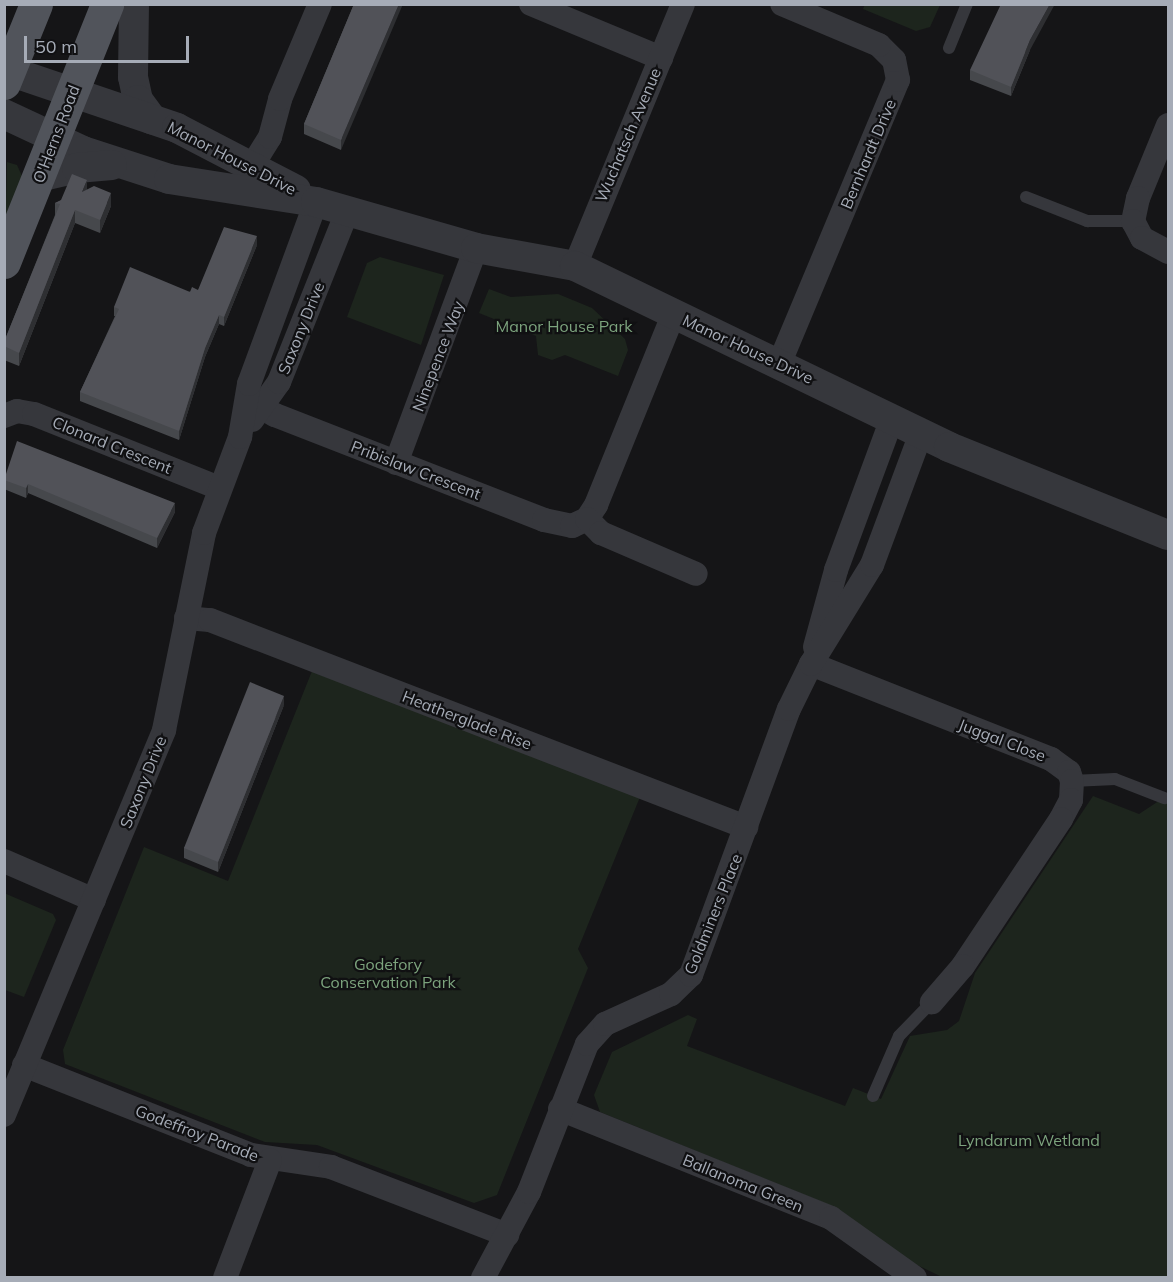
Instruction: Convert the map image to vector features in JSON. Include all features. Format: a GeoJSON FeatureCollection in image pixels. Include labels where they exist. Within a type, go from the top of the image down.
{"type":"FeatureCollection","features":[{"type":"Feature","properties":{"kind":"main road"},"geometry":{"type":"LineString","coordinates":[[6,74],[36,4]]}},
{"type":"Feature","properties":{"kind":"main road","name":"O'Herns Road"},"geometry":{"type":"LineString","coordinates":[[4,262],[107,4]]}},
{"type":"Feature","properties":{"kind":"street"},"geometry":{"type":"LineString","coordinates":[[134,4],[133,77],[138,100],[152,119]]}},
{"type":"Feature","properties":{"kind":"street"},"geometry":{"type":"LineString","coordinates":[[242,173],[280,99],[320,4]]}},
{"type":"Feature","properties":{"kind":"street"},"geometry":{"type":"LineString","coordinates":[[531,4],[660,58]]}},
{"type":"Feature","properties":{"kind":"street","name":"Wuchatsch Avenue"},"geometry":{"type":"LineString","coordinates":[[575,266],[683,4]]}},
{"type":"Feature","properties":{"kind":"street","name":"Bernhardt Drive"},"geometry":{"type":"LineString","coordinates":[[780,362],[898,80],[894,60],[879,45],[782,4]]}},
{"type":"Feature","properties":{"kind":"street","name":"Manor House Drive"},"geometry":{"type":"LineString","coordinates":[[6,74],[152,119],[242,173],[316,202],[477,248],[575,266],[673,315],[780,362],[991,466],[1168,535]]}},
{"type":"Feature","properties":{"kind":"street","name":"Manor House Drive"},"geometry":{"type":"LineString","coordinates":[[4,114],[121,165],[169,179],[242,173]]}},
{"type":"Feature","properties":{"kind":"street"},"geometry":{"type":"LineString","coordinates":[[1168,125],[1137,198],[1133,220],[1142,238],[1168,252]]}},
{"type":"Feature","properties":{"kind":"street"},"geometry":{"type":"LineString","coordinates":[[39,177],[77,168],[121,165]]}},
{"type":"Feature","properties":{"kind":"street","name":"Saxony Drive"},"geometry":{"type":"LineString","coordinates":[[254,404],[249,384],[316,202]]}},
{"type":"Feature","properties":{"kind":"street","name":"Saxony Drive"},"geometry":{"type":"LineString","coordinates":[[4,1115],[164,730],[194,568],[219,488],[254,404],[279,381],[347,212]]}},
{"type":"Feature","properties":{"kind":"street","name":"Ninepence Way"},"geometry":{"type":"LineString","coordinates":[[396,463],[477,248]]}},
{"type":"Feature","properties":{"kind":"street"},"geometry":{"type":"LineString","coordinates":[[673,315],[596,506],[587,519],[600,533],[696,574]]}},
{"type":"Feature","properties":{"kind":"street","name":"Pribislaw Crescent"},"geometry":{"type":"LineString","coordinates":[[254,404],[396,463],[555,524],[572,525],[587,519]]}},
{"type":"Feature","properties":{"kind":"street","name":"Clonard Crescent"},"geometry":{"type":"LineString","coordinates":[[4,416],[17,411],[34,414],[219,488]]}},
{"type":"Feature","properties":{"kind":"street","name":"Goldminers Place"},"geometry":{"type":"LineString","coordinates":[[811,664],[828,596],[892,419]]}},
{"type":"Feature","properties":{"kind":"street","name":"Goldminers Place"},"geometry":{"type":"LineString","coordinates":[[483,1278],[529,1192],[560,1109],[594,1034],[605,1024],[671,994],[691,975],[789,709],[811,664],[872,565],[921,433]]}},
{"type":"Feature","properties":{"kind":"street","name":"Heatherglade Rise"},"geometry":{"type":"LineString","coordinates":[[186,618],[210,620],[746,828]]}},
{"type":"Feature","properties":{"kind":"street","name":"Juggal Close"},"geometry":{"type":"LineString","coordinates":[[811,664],[1051,759],[1069,772],[1072,781]]}},
{"type":"Feature","properties":{"kind":"street"},"geometry":{"type":"LineString","coordinates":[[932,1002],[963,966],[1061,819],[1071,800],[1072,781]]}},
{"type":"Feature","properties":{"kind":"street"},"geometry":{"type":"LineString","coordinates":[[4,861],[94,900]]}},
{"type":"Feature","properties":{"kind":"street","name":"Godeffroy Parade"},"geometry":{"type":"LineString","coordinates":[[24,1065],[270,1160],[331,1167],[507,1236]]}},
{"type":"Feature","properties":{"kind":"street","name":"Ballanoma Green"},"geometry":{"type":"LineString","coordinates":[[560,1109],[831,1218],[915,1278]]}},
{"type":"Feature","properties":{"kind":"street"},"geometry":{"type":"LineString","coordinates":[[225,1278],[270,1160]]}},
{"type":"Feature","properties":{"kind":"lane"},"geometry":{"type":"LineString","coordinates":[[949,48],[967,4]]}},
{"type":"Feature","properties":{"kind":"lane"},"geometry":{"type":"LineString","coordinates":[[1026,197],[1087,221],[1133,220]]}},
{"type":"Feature","properties":{"kind":"lane"},"geometry":{"type":"LineString","coordinates":[[1072,781],[1115,779],[1164,798]]}},
{"type":"Feature","properties":{"kind":"lane"},"geometry":{"type":"LineString","coordinates":[[873,1096],[899,1036],[932,1002]]}},
{"type":"Feature","properties":{"kind":"green space"},"geometry":{"type":"Polygon","coordinates":[[[865,4],[940,5],[930,27],[916,31],[863,9],[865,4]]]}},
{"type":"Feature","properties":{"kind":"green space"},"geometry":{"type":"Polygon","coordinates":[[[7,162],[17,165],[26,185],[5,240],[7,162]]]}},
{"type":"Feature","properties":{"kind":"green space"},"geometry":{"type":"Polygon","coordinates":[[[380,257],[444,275],[421,345],[347,317],[367,263],[380,257]]]}},
{"type":"Feature","properties":{"kind":"green space","name":"Manor House Park"},"geometry":{"type":"Polygon","coordinates":[[[489,289],[511,297],[558,294],[592,308],[625,339],[628,350],[618,376],[565,355],[552,360],[538,355],[536,336],[479,313],[489,289]]]}},
{"type":"Feature","properties":{"kind":"green space","name":"Godefory Conservation Park"},"geometry":{"type":"Polygon","coordinates":[[[312,671],[640,797],[578,949],[588,968],[497,1195],[474,1203],[317,1145],[265,1142],[65,1064],[63,1050],[144,847],[228,881],[312,671]]]}},
{"type":"Feature","properties":{"kind":"green space","name":"Lyndarum Wetland"},"geometry":{"type":"Polygon","coordinates":[[[1168,795],[1168,1277],[942,1277],[911,1262],[837,1208],[600,1112],[594,1095],[612,1052],[688,1015],[697,1019],[687,1046],[845,1106],[853,1088],[881,1099],[910,1036],[947,1030],[959,1021],[975,973],[1093,796],[1139,814],[1168,795]]]}},
{"type":"Feature","properties":{"kind":"green space"},"geometry":{"type":"Polygon","coordinates":[[[4,893],[53,914],[56,920],[24,997],[5,990],[4,893]]]}},
{"type":"Feature","properties":{"kind":"building"},"geometry":{"type":"Polygon","coordinates":[[[354,4],[399,4],[341,140],[304,124],[354,4]]]}},
{"type":"Feature","properties":{"kind":"building"},"geometry":{"type":"Polygon","coordinates":[[[1001,4],[1050,4],[1030,40],[1011,87],[970,70],[1001,4]]]}},
{"type":"Feature","properties":{"kind":"building"},"geometry":{"type":"Polygon","coordinates":[[[72,174],[87,180],[82,192],[94,186],[111,193],[100,220],[75,210],[19,353],[4,346],[4,342],[60,204],[55,203],[61,200],[72,174]]]}},
{"type":"Feature","properties":{"kind":"building"},"geometry":{"type":"Polygon","coordinates":[[[224,227],[257,236],[224,317],[219,315],[205,348],[179,431],[80,392],[119,309],[114,307],[130,267],[190,292],[192,287],[198,290],[224,227]]]}},
{"type":"Feature","properties":{"kind":"building"},"geometry":{"type":"Polygon","coordinates":[[[17,441],[175,503],[157,538],[28,484],[26,488],[4,480],[17,441]]]}},
{"type":"Feature","properties":{"kind":"building"},"geometry":{"type":"Polygon","coordinates":[[[250,682],[284,696],[218,862],[184,848],[250,682]]]}}]}
